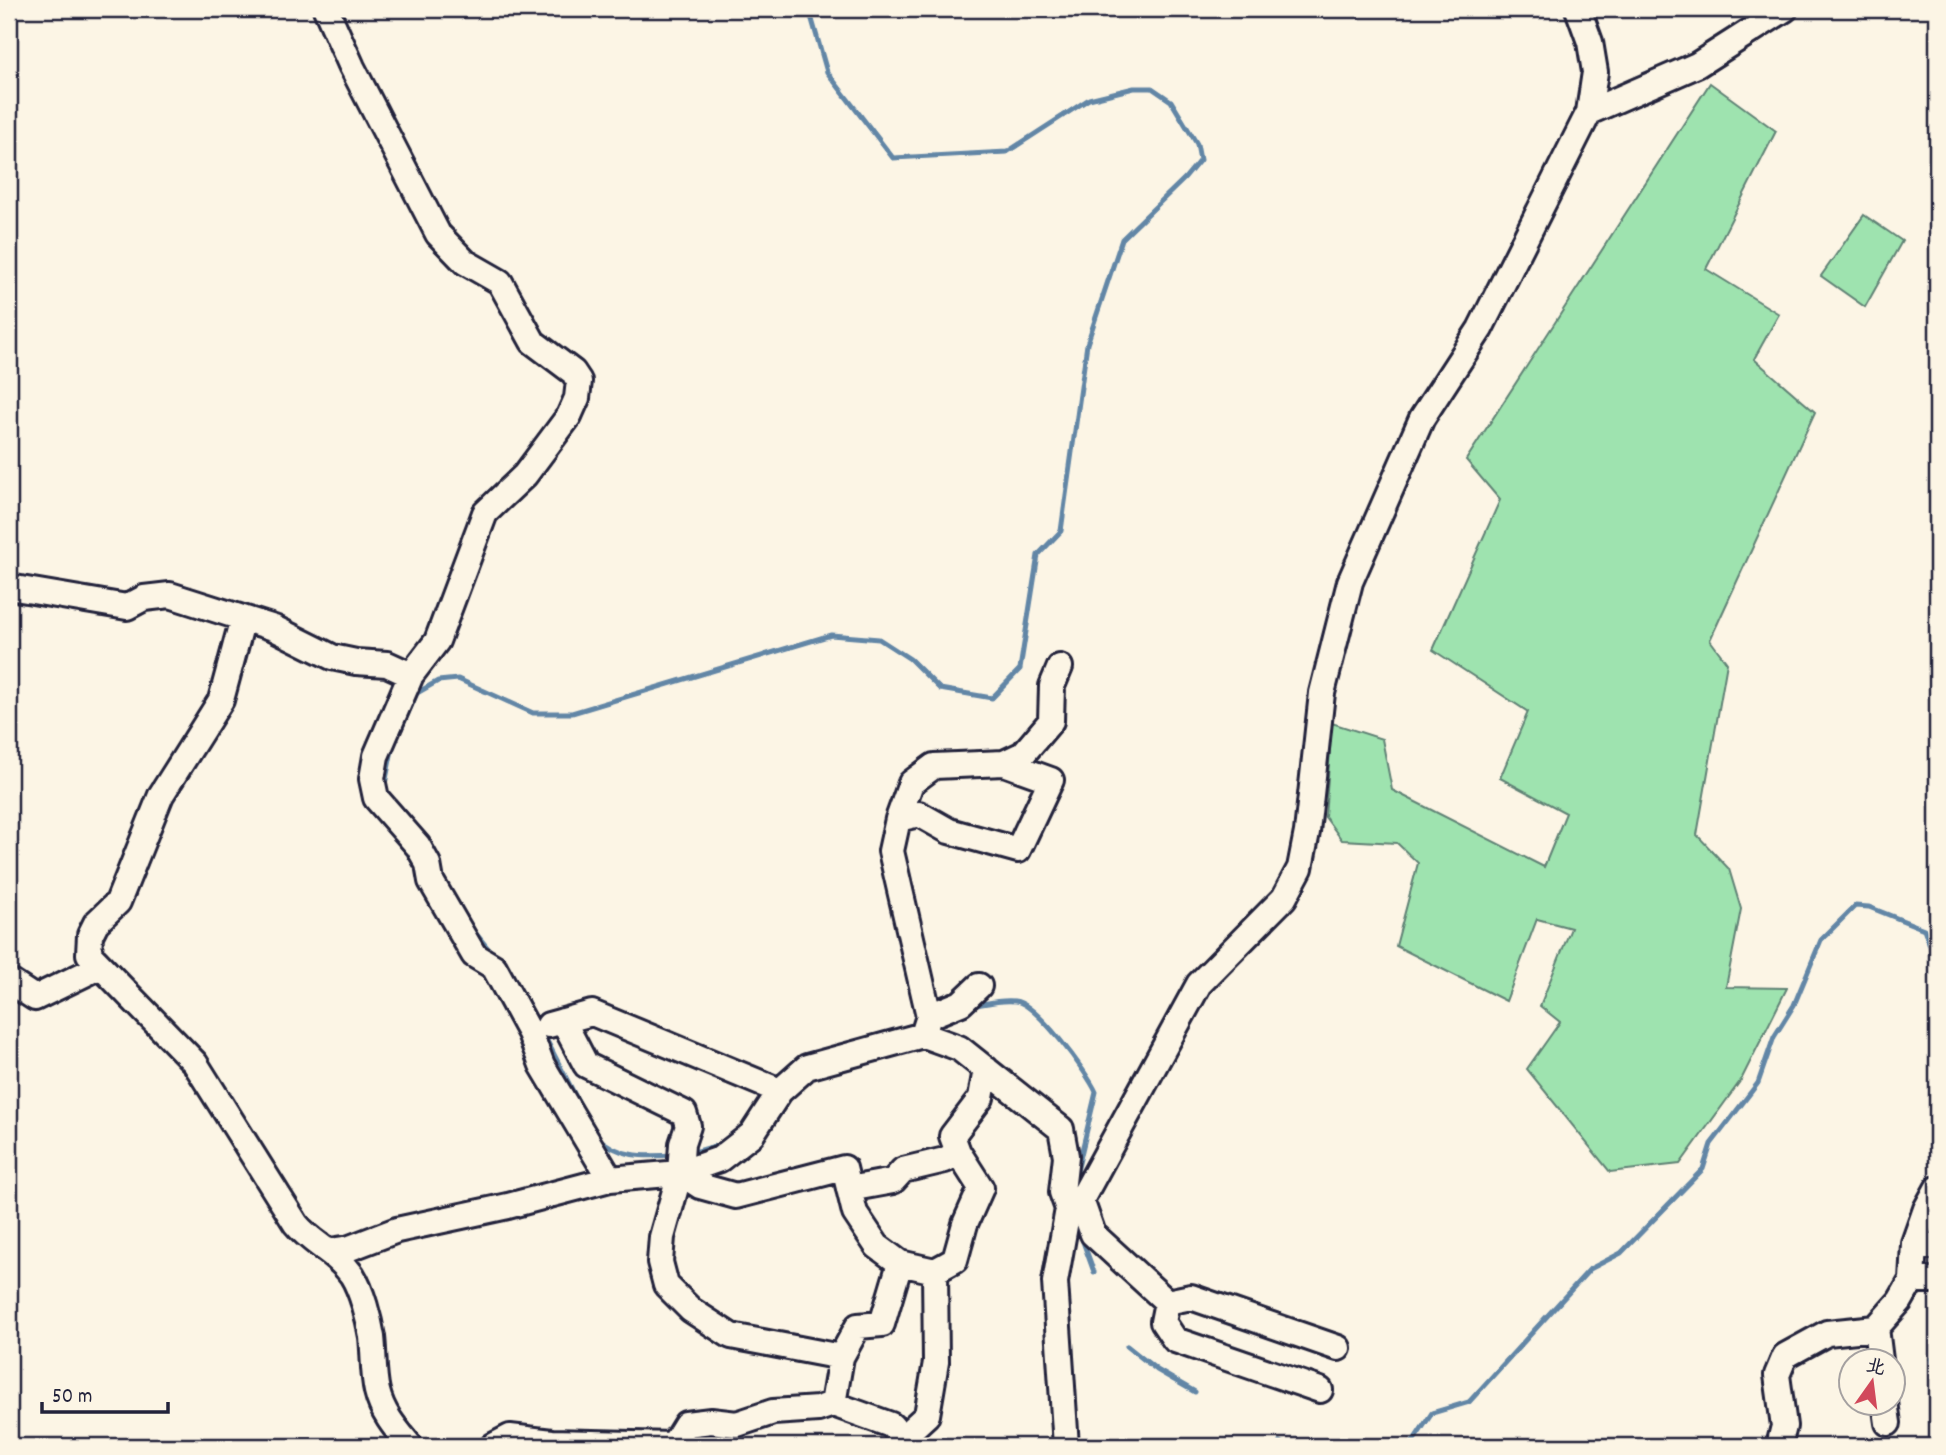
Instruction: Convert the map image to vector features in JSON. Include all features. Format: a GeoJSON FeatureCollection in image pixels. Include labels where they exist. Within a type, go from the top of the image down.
{"type":"FeatureCollection","features":[{"type":"Feature","properties":{"kind":"street"},"geometry":{"type":"LineString","coordinates":[[326,9],[352,67],[439,234],[465,262],[500,282],[533,342],[573,372],[579,382],[577,398],[569,416],[525,475],[485,513],[437,641],[411,675],[376,756],[372,779],[376,798],[418,846],[428,864],[431,881],[474,955],[494,967],[545,1027],[586,1065],[684,1113],[688,1126],[663,1237],[660,1262],[666,1285],[691,1310],[731,1336],[841,1357]]}},
{"type":"Feature","properties":{"kind":"street"},"geometry":{"type":"LineString","coordinates":[[1066,1446],[1055,1282],[1074,1205],[1199,984],[1284,898],[1300,868],[1307,832],[1322,693],[1350,582],[1422,418],[1480,329],[1589,112],[1595,72],[1590,42],[1578,9]]}},
{"type":"Feature","properties":{"kind":"street"},"geometry":{"type":"LineString","coordinates":[[1589,112],[1697,65],[1785,9]]}},
{"type":"Feature","properties":{"kind":"street"},"geometry":{"type":"LineString","coordinates":[[9,587],[127,607],[144,598],[170,595],[274,628],[332,657],[387,664],[411,675]]}},
{"type":"Feature","properties":{"kind":"street"},"geometry":{"type":"LineString","coordinates":[[243,618],[221,700],[161,795],[118,902],[96,923],[90,935],[89,954],[195,1063],[296,1224],[308,1239],[330,1251],[352,1275],[371,1335],[376,1389],[381,1405],[389,1421],[410,1446]]}},
{"type":"Feature","properties":{"kind":"street"},"geometry":{"type":"LineString","coordinates":[[1004,763],[1023,754],[1051,721],[1052,686],[1060,667]]}},
{"type":"Feature","properties":{"kind":"street"},"geometry":{"type":"LineString","coordinates":[[898,819],[919,814],[949,831],[1018,849],[1051,780],[1004,763],[934,766],[911,783],[898,819],[891,851],[926,1026],[959,1048],[1061,1129],[1066,1156],[1062,1192],[1093,1234],[1167,1303]]}},
{"type":"Feature","properties":{"kind":"street"},"geometry":{"type":"LineString","coordinates":[[11,987],[35,998],[99,967]]}},
{"type":"Feature","properties":{"kind":"street"},"geometry":{"type":"LineString","coordinates":[[330,1251],[350,1248],[387,1233],[508,1206],[681,1160],[720,1159],[752,1134],[780,1091],[807,1067],[926,1026],[961,1003],[979,986]]}},
{"type":"Feature","properties":{"kind":"street"},"geometry":{"type":"LineString","coordinates":[[545,1027],[592,1013],[780,1091]]}},
{"type":"Feature","properties":{"kind":"street"},"geometry":{"type":"LineString","coordinates":[[545,1027],[542,1065],[610,1179]]}},
{"type":"Feature","properties":{"kind":"street"},"geometry":{"type":"LineString","coordinates":[[681,1160],[700,1186],[736,1196],[844,1168],[855,1213],[877,1246],[900,1263],[935,1271],[955,1260],[965,1224],[981,1188],[951,1136],[981,1098],[986,1069]]}},
{"type":"Feature","properties":{"kind":"street"},"geometry":{"type":"LineString","coordinates":[[849,1189],[893,1181],[903,1170],[945,1160],[958,1152]]}},
{"type":"Feature","properties":{"kind":"street"},"geometry":{"type":"LineString","coordinates":[[1779,1446],[1784,1426],[1777,1375],[1785,1356],[1827,1333],[1876,1328],[1900,1301],[1912,1280],[1926,1245],[1926,1209],[1937,1189]]}},
{"type":"Feature","properties":{"kind":"street"},"geometry":{"type":"LineString","coordinates":[[359,1293],[376,1245],[387,1233]]}},
{"type":"Feature","properties":{"kind":"street"},"geometry":{"type":"LineString","coordinates":[[833,1404],[841,1357],[858,1326],[882,1324],[900,1263]]}},
{"type":"Feature","properties":{"kind":"street"},"geometry":{"type":"LineString","coordinates":[[493,1446],[510,1437],[552,1442],[674,1446],[686,1424],[711,1421],[737,1424],[773,1412],[818,1409],[833,1404],[891,1425],[906,1441],[927,1415],[936,1362],[935,1271]]}},
{"type":"Feature","properties":{"kind":"street"},"geometry":{"type":"LineString","coordinates":[[1912,1280],[1937,1280]]}},
{"type":"Feature","properties":{"kind":"street"},"geometry":{"type":"LineString","coordinates":[[1167,1303],[1191,1297],[1338,1348]]}},
{"type":"Feature","properties":{"kind":"street"},"geometry":{"type":"LineString","coordinates":[[1167,1303],[1163,1322],[1175,1340],[1320,1390]]}},
{"type":"Feature","properties":{"kind":"street"},"geometry":{"type":"LineString","coordinates":[[1876,1328],[1878,1346]]}},
{"type":"Feature","properties":{"kind":"green space"},"geometry":{"type":"Polygon","coordinates":[[[1710,83],[1776,131],[1706,269],[1779,314],[1754,359],[1815,412],[1710,640],[1727,663],[1697,835],[1729,869],[1741,909],[1726,987],[1787,988],[1741,1080],[1680,1164],[1610,1172],[1527,1069],[1560,1022],[1540,1006],[1571,928],[1537,919],[1506,1001],[1396,946],[1418,863],[1397,843],[1342,840],[1325,817],[1332,723],[1382,739],[1392,790],[1544,867],[1566,813],[1500,778],[1528,712],[1433,650],[1500,500],[1466,460],[1710,83]]]}},
{"type":"Feature","properties":{"kind":"green space"},"geometry":{"type":"Polygon","coordinates":[[[1864,215],[1902,241],[1865,307],[1821,276],[1864,215]]]}},
{"type":"Feature","properties":{"kind":"waterway"},"geometry":{"type":"LineString","coordinates":[[401,729],[417,693],[438,681],[458,679],[533,713],[572,713],[831,635],[879,639],[910,659],[940,689],[992,698],[1020,669],[1038,555],[1061,531],[1087,344],[1122,239],[1200,160],[1197,144],[1171,101],[1152,88],[1134,88],[1089,99],[1007,152],[893,158],[827,72],[809,9]]}},
{"type":"Feature","properties":{"kind":"waterway"},"geometry":{"type":"LineString","coordinates":[[386,789],[392,750]]}},
{"type":"Feature","properties":{"kind":"waterway"},"geometry":{"type":"LineString","coordinates":[[1410,1446],[1432,1413],[1469,1402],[1590,1269],[1621,1253],[1703,1169],[1711,1144],[1758,1083],[1774,1037],[1794,1005],[1821,940],[1855,906],[1869,907],[1924,929],[1937,964]]}},
{"type":"Feature","properties":{"kind":"waterway"},"geometry":{"type":"LineString","coordinates":[[473,930],[491,952]]}},
{"type":"Feature","properties":{"kind":"waterway"},"geometry":{"type":"LineString","coordinates":[[971,1006],[1004,1001],[1015,1001],[1024,1005],[1047,1025],[1091,1082],[1096,1092],[1074,1184]]}},
{"type":"Feature","properties":{"kind":"waterway"},"geometry":{"type":"LineString","coordinates":[[527,1002],[580,1105]]}},
{"type":"Feature","properties":{"kind":"waterway"},"geometry":{"type":"LineString","coordinates":[[596,1136],[623,1152],[652,1156],[675,1155]]}},
{"type":"Feature","properties":{"kind":"waterway"},"geometry":{"type":"LineString","coordinates":[[688,1154],[722,1144]]}},
{"type":"Feature","properties":{"kind":"waterway"},"geometry":{"type":"LineString","coordinates":[[1078,1228],[1094,1272]]}},
{"type":"Feature","properties":{"kind":"waterway"},"geometry":{"type":"LineString","coordinates":[[1127,1346],[1157,1370],[1195,1392]]}},
{"type":"Feature","properties":{"kind":"waterway"},"geometry":{"type":"LineString","coordinates":[[1932,1359],[1937,1385]]}},
{"type":"Feature","properties":{"kind":"waterway"},"geometry":{"type":"LineString","coordinates":[[1280,1442],[1286,1446]]}}]}
